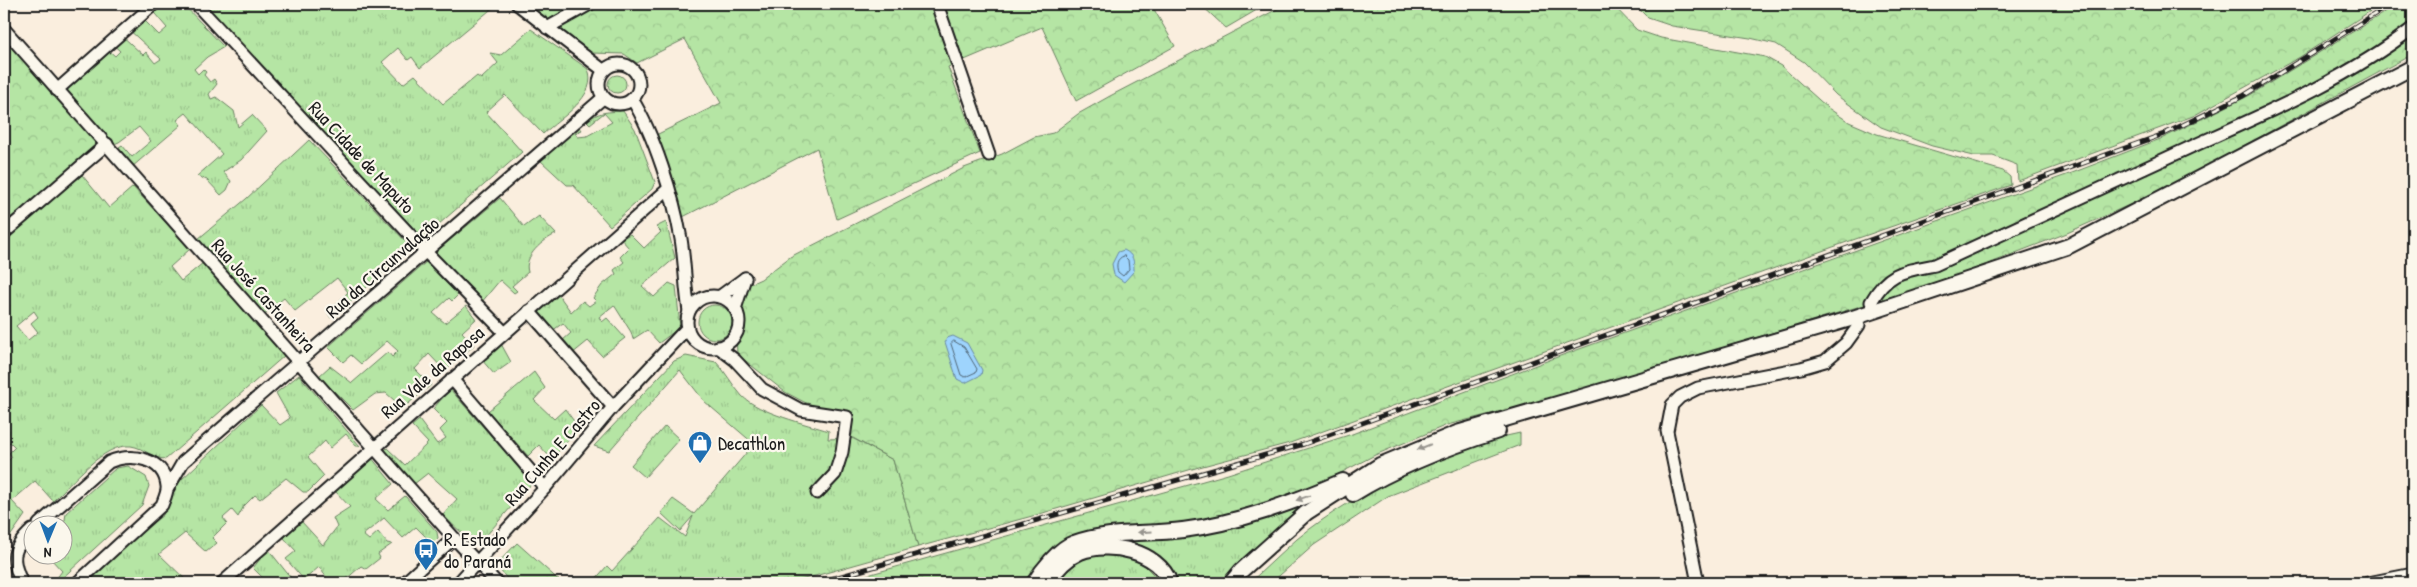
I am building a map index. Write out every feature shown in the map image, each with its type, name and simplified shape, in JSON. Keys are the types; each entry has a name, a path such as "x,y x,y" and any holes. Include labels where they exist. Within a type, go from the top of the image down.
{"main road":[{"path":"1034,583 1044,567 1072,544 1108,534 1183,530 1242,518 1307,497 1457,433 1850,319 2069,246 2413,67"},
{"path":"1242,583 1312,519 1381,476 1461,443 1689,367"},
{"path":"1231,583 1241,571 1306,514 1380,465"},
{"path":"1047,583 1065,562 1079,553 1096,547 1111,546 1145,556 1159,567 1170,583"}],"street":[{"path":"57,90 154,4"},
{"name":"Rua Cidade de Maputo","path":"196,4 426,252 504,332"},
{"path":"516,4 603,70"},
{"path":"547,28 590,4"},
{"path":"937,4 989,155"},
{"path":"1871,302 1877,292 1899,272 1935,264 2251,120 2333,80 2394,43 2413,28"},
{"name":"Rua José Castanheira","path":"4,30 107,144 454,538 497,583"},
{"path":"621,64 633,69 639,81 639,87 632,99 621,104 608,102 598,87 603,70 608,66 621,64"},
{"name":"Rua da Circunvalação","path":"77,583 162,505 168,488 183,462 604,97"},
{"path":"632,99 653,145 668,190 681,239 689,311 687,328 690,335 701,345"},
{"path":"4,233 107,144"},
{"name":"Rua Vale da Raposa","path":"222,583 374,446 668,190"},
{"path":"719,297 745,278 735,309"},
{"path":"686,291 700,299 719,297 726,299 735,309 738,317 735,360"},
{"path":"689,311 700,299"},
{"path":"529,311 613,408"},
{"path":"1698,583 1667,431 1672,405 1680,397 1698,388 1801,368 1825,361 1846,343 1859,325"},
{"name":"Rua Cunha E Castro","path":"458,583 545,488 613,408 673,346 687,328"},
{"path":"673,346 701,345 718,347 725,345 736,334"},
{"path":"718,347 735,360 762,389 800,410 847,417 842,452 835,474 817,493"},
{"path":"452,379 545,488"},
{"path":"50,514 109,462 121,457 134,456 145,459 160,468 168,488"},
{"name":"Rua da Circunvalação","path":"160,468 183,462"},
{"path":"404,583 454,538"},
{"path":"22,540 14,559 14,566 22,583"},
{"path":"4,549 14,559"},
{"path":"2368,583 2413,574"}],"green space":[{"path":"155,4 183,4 224,47 207,57 194,69 198,74 203,69 206,72 204,75 210,82 214,79 217,84 209,94 211,99 216,97 234,111 238,127 252,115 267,131 241,160 223,172 231,181 227,190 221,195 207,180 197,176 222,154 186,113 177,120 181,125 132,167 113,151 122,145 132,157 151,141 139,127 119,142 109,146 57,90 105,47 115,56 120,51 111,43 120,34 143,55 146,52 155,63 161,59 127,28 144,20 159,35 167,28 150,8"},
{"path":"203,4 493,4 495,6 420,68 412,57 408,60 398,48 382,62 403,84 415,75 443,104 477,76 481,79 498,63 490,53 501,55 531,29 588,69 590,79 588,88 576,106 543,134 505,95 486,112 522,152 423,238"},
{"path":"522,4 1151,4 1175,46 1076,101 1042,27 948,67 980,153 837,219 817,148 679,219 654,136 721,103 685,39 637,63 624,54 592,53"},
{"path":"1200,4 1267,4 1226,28"},
{"path":"1287,4 1612,4 1637,30 1661,38 1765,57 1781,66 1828,108 1849,122 1877,134 2003,171 2010,177 2011,185 1847,242 1290,443 918,547 893,460 853,438 844,438 847,417 804,402 785,392 737,354 736,334 741,325 738,295 743,287 761,279 790,257 964,168 1002,154 1034,137 1053,133 1078,114 1110,96"},
{"path":"1634,4 2381,4 2300,57 2193,116 2018,181 2017,165 1993,156 1974,156 1932,146 1881,127 1836,95 1804,62 1776,44 1672,26 1648,18"},
{"path":"2398,4 2413,4 2413,54 2160,191 2067,233 1943,281 1550,399 1447,425 1375,455 1300,494 1210,521 1135,529 1027,583 839,583 1228,474 1352,434 1560,356 2072,173 2163,138 2250,95"},
{"path":"4,38 99,146 59,183 4,222"},
{"path":"613,75 621,75 626,80 624,91 613,93 608,88 608,80"},
{"path":"623,111 635,129 655,182 652,189 610,226 573,185 567,185 541,161 579,126 582,130 575,133 578,137 587,136 612,122 604,113"},
{"path":"604,113 590,124 587,121"},
{"path":"309,140 412,248 331,318 328,313 348,292 337,278 295,311 284,298 264,314 198,239 246,199"},
{"path":"82,175 109,208 133,187 190,249 170,267 181,281 203,263 284,356 166,459 161,459 131,446 110,451 99,457 53,501 35,481 12,501 24,514 22,514 22,519 7,541 4,538 4,465 12,457 9,453 15,447 10,442 4,447 4,265 7,262 4,258 4,239","holes":["34,311 38,317 31,323 38,332 28,340 16,326"]},
{"path":"500,198 524,227 539,216 556,234 545,240 535,249 528,260 528,272 512,286 517,291 514,293 500,280 481,303 435,253"},
{"path":"666,222 675,258 642,286 654,297 669,283 676,286 680,327 659,343 647,330 633,339 631,332 614,305 599,317 602,322 607,318 625,338 602,356 588,341 572,354 562,341 571,333 563,323 552,331 536,312 558,294 571,312 583,301 589,306 596,301 593,298 602,285 616,274 614,270 624,262 620,257 629,248 621,239 630,234 644,248 661,232 656,227"},
{"path":"426,262 458,295 452,301 449,298 433,313 445,323 466,306 476,319 462,332 474,345 445,371 429,354 415,369 431,385 403,408 386,393 375,394 353,410 319,376 330,366 352,383 388,352 392,357 398,351 387,341 361,364 351,355 343,362 328,347"},
{"path":"715,305 722,306 727,310 731,315 731,329 727,334 722,338 715,339 708,338 703,334 699,329 698,322 699,315 703,310 708,306"},
{"path":"500,342 511,362 494,374 481,359"},
{"path":"686,356 716,362 742,396 760,408 829,431 828,439 852,438 893,460 918,547 790,583 592,583 607,566 612,571 660,518 685,537 693,516 680,531 661,513 673,499 694,514 754,444 704,401 680,370 609,451 594,446 674,361"},
{"path":"534,372 545,388 534,400 554,419 565,409 579,428 557,453 548,455 539,445 528,456 488,411"},
{"path":"299,375 360,446 356,446 346,434 330,448 325,441 308,457 324,476 308,492 303,492 286,478 260,499 255,495 244,506 238,517 232,510 223,518 227,523 212,538 217,543 206,552 185,533 159,554 189,583 84,583 137,535 163,515 172,493 181,480 261,405 280,425 290,418 276,393"},
{"path":"450,389 532,483 485,537 472,537 457,529 443,515 457,499 428,473 414,484 384,451 387,448 405,465 428,443 412,426 419,420 437,444 446,438 440,430 447,423 433,409"},
{"path":"665,426 679,439 645,477 631,465"},
{"path":"1520,433 1520,445 1388,496 1314,545 1271,583 1249,583 1297,539 1320,521 1374,488 1432,460 1462,449"},
{"path":"371,457 393,484 376,499 388,510 405,496 437,532 438,538 420,556 414,551 429,540 416,527 403,538 384,518 363,535 369,540 378,532 387,543 392,544 378,554 380,558 366,569 361,566 342,583 321,583 327,578 319,567 304,580 286,559 296,551 284,538 301,521 323,545 337,527 333,518 350,507 335,491"},
{"path":"128,466 146,477 149,486 142,505 58,582 53,583 62,571 56,564 72,564 72,514 66,513 116,468"},
{"path":"1307,505 1256,547 1221,583 1176,583 1169,569 1149,550 1125,541 1160,538"},
{"path":"517,543 562,583 511,583 498,568 497,564"},
{"path":"268,549 295,583 255,583 263,578 253,568"},
{"path":"1111,551 1142,563 1162,583 1056,583 1080,561"}],"water":[{"path":"1124,250 1133,259 1134,271 1124,282 1114,275 1112,264 1118,252"},
{"path":"953,336 967,343 982,370 981,375 965,383 957,379 945,342 947,338"}],"railway":[{"path":"817,583 1304,444 2164,134 2243,96 2391,4"}],"place":[{"name":"Decathlon","path":"700,464"},
{"name":"R. Estado do Paraná","path":"426,571"}]}
